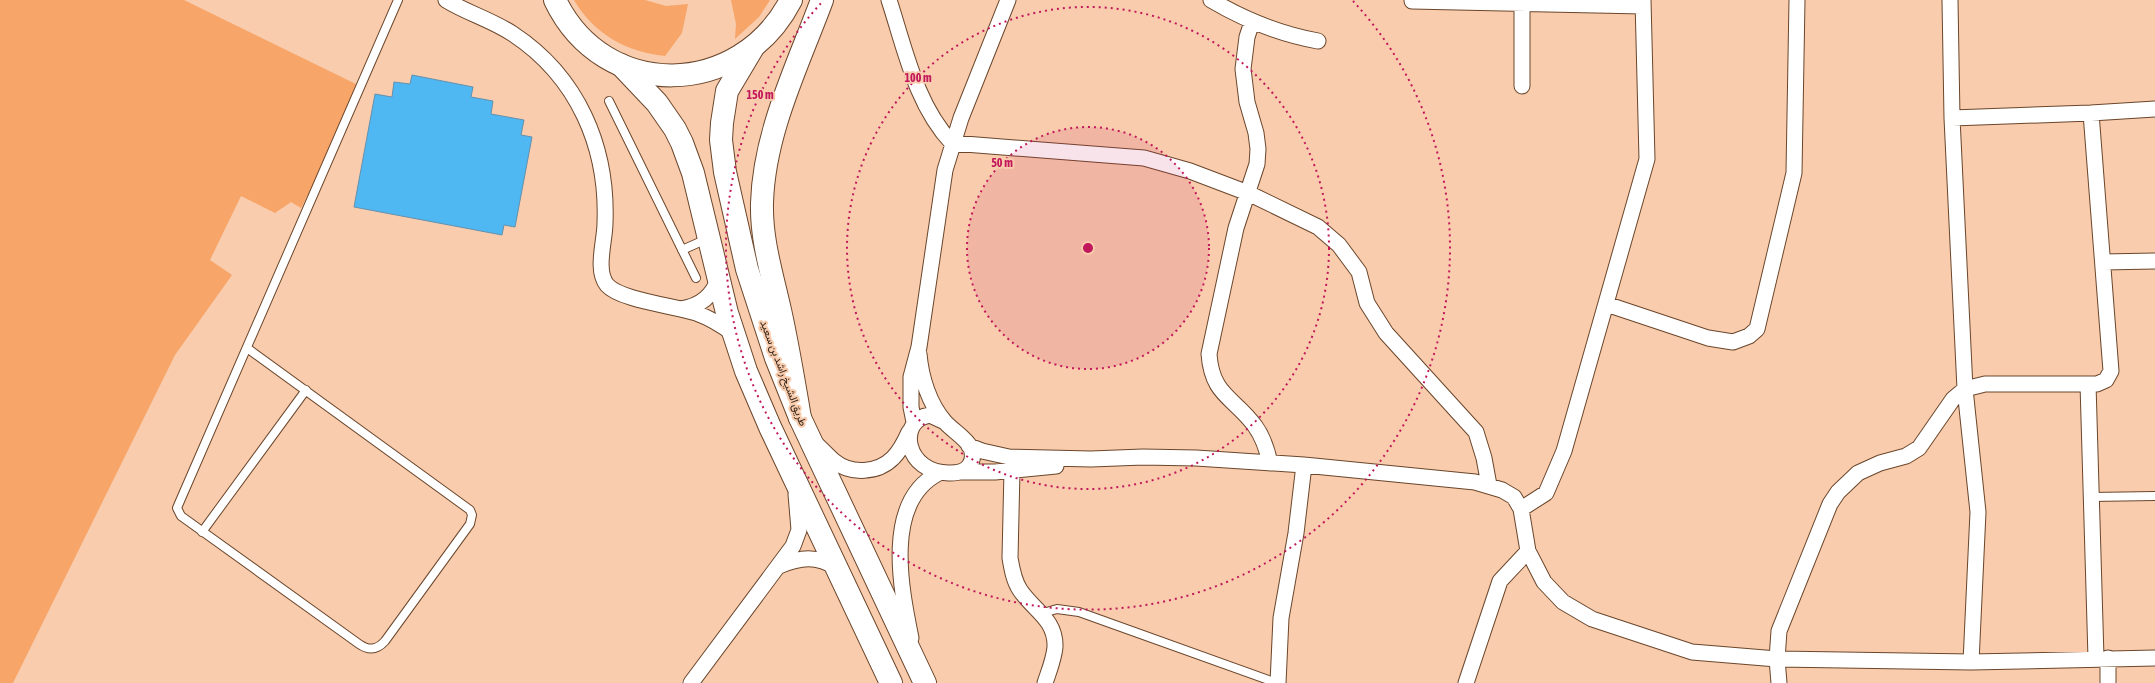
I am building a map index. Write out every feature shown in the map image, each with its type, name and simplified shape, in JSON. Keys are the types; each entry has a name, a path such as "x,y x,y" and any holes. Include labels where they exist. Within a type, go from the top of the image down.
{"main road":[{"path":"555,0 569,24 580,37 592,48 621,65 654,74 689,75 722,66 752,49 775,26 791,0"},
{"path":"800,418 788,346 766,251 762,203 768,155 778,118 822,0"},
{"name":"طريق الشيخ راشد بن سعيد","path":"752,49 727,91 722,124 722,156 736,224 752,284 776,358 800,418 925,683"},
{"path":"621,65 650,95 675,130 688,158 735,336 758,399 891,683"}],"street":[{"path":"446,0 500,27 527,44 552,66 569,86 589,127 601,171 606,216 601,269 604,281 614,291 620,294 680,309 710,319 735,336"},
{"path":"889,0 926,109 942,133 952,144 1144,158 1190,171 1248,193 1318,227 1339,245 1359,272 1367,303 1386,333 1476,432 1484,458 1489,485"},
{"path":"939,474 925,467 915,458 910,446 913,425 911,407 911,377 919,347 940,196 952,144 1008,0"},
{"path":"1211,0 1252,22 1284,34 1318,41"},
{"path":"1606,304 1708,338 1733,342 1749,336 1757,329 1794,173 1797,0"},
{"path":"1950,0 1952,118 1966,389 1978,512 1971,662"},
{"path":"1412,1 1522,4 1643,3 1647,159 1564,451 1546,493 1521,509"},
{"path":"1522,4 1522,86"},
{"path":"1252,22 1245,53 1244,86 1258,148 1257,164 1232,246 1210,344 1210,365 1217,385 1251,421 1260,434 1270,463"},
{"path":"1952,118 2091,114 2155,109"},
{"path":"1779,683 1776,659 1777,643 1783,618 1830,504 1847,482 1864,470 1880,463 1906,456 1919,448 1953,399 1966,389 1984,384 2103,383 2111,371 2091,114"},
{"path":"2103,262 2155,261"},
{"path":"680,309 697,305 705,300 711,294 719,278"},
{"path":"919,347 926,386 934,405 945,422 972,450 972,461 969,466 961,472"},
{"path":"2088,384 2091,497 2102,658 2108,683"},
{"path":"810,438 835,462 860,471 869,470 885,464 892,459 919,418 930,415 945,422"},
{"path":"969,446 989,453 1009,457 1091,459 1170,457 1304,465 1475,482 1489,485 1514,497 1521,509 1528,551 1544,582 1563,602 1592,619 1692,652 1776,659 1971,662 2155,658"},
{"path":"915,661 902,592 901,545 912,497 923,483 939,474 1012,470 1052,466 1091,459"},
{"path":"1277,683 1281,618 1296,533 1304,465"},
{"path":"1012,470 1010,558 1012,570 1020,590 1043,613 1052,629 1055,647 1045,683"},
{"path":"690,683 780,566 793,546 800,530 796,479"},
{"path":"1466,683 1500,581 1528,551"},
{"path":"780,566 805,558 822,560 837,568"}],"lane":[{"path":"247,348 467,507 472,515 470,524 385,641 376,648 364,647 202,532 178,513 178,504 398,0"},
{"path":"609,101 696,278"},
{"path":"682,250 709,238"},
{"path":"202,532 306,390"},
{"path":"2091,497 2155,496"},
{"path":"1043,613 1057,609 1079,612 1277,683"}],"shaded area":[{"path":"0,0 184,0 364,88 301,208 291,202 275,213 241,196 210,260 232,275 175,355 13,683 0,683"},
{"path":"574,0 645,0 666,6 688,4 682,33 665,56 637,50 612,39 591,23"},
{"path":"731,0 770,0 759,17 735,39 736,24"}],"building":[{"path":"412,75 473,87 471,97 493,101 491,114 524,120 521,135 532,137 515,227 504,225 502,235 354,207 375,94 392,97 394,82 410,84"}]}
